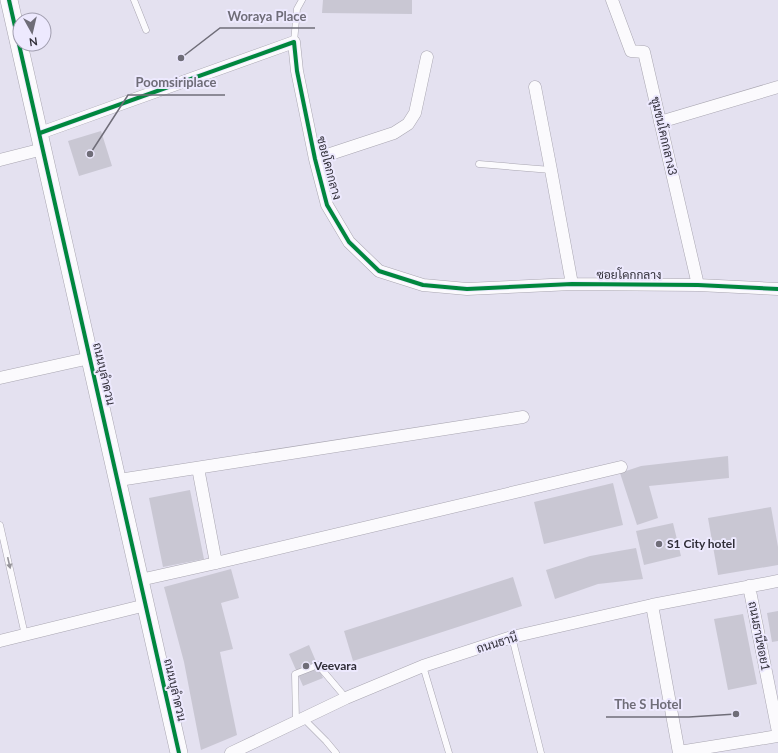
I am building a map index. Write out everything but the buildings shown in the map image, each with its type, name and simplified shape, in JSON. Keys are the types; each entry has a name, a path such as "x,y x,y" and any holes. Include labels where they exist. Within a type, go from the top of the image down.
{"street":[{"name":"ถนนบุลำดวน","path":"10,0 179,753"},
{"name":"ชุมชนโคกกลาง3","path":"612,0 631,51 644,52 698,285"},
{"path":"0,160 41,141 294,42"},
{"name":"ซอยโคกกลาง","path":"294,42 297,71 315,159 327,205 349,242 379,271 423,286 467,289 572,284 698,285 778,289"},
{"path":"315,159 394,133 408,124 415,113 427,57"},
{"path":"535,87 552,170 572,284"},
{"path":"660,122 778,87"},
{"path":"0,378 90,358"},
{"path":"118,480 523,417"},
{"path":"140,580 621,467"},
{"path":"198,468 216,563"},
{"name":"ถนนธานี","path":"231,753 346,698 423,666 512,637 652,605 778,581"},
{"name":"ถนนธานีซอย1","path":"749,586 778,732"},
{"path":"0,641 146,605"},
{"path":"652,605 679,752 778,736"}],"lane":[{"path":"134,0 146,30"},
{"path":"294,42 297,9 302,0"},
{"path":"478,164 552,170"},
{"path":"0,525 25,635"},
{"path":"512,637 541,753"},
{"path":"336,753 326,740 300,720 295,674 318,665 346,698"},
{"path":"423,666 449,753"}],"cycle path":[{"path":"9,0 179,753"},
{"path":"40,133 294,42 297,71 315,159 327,205 349,242 379,271 423,285 467,289 572,284 698,285 778,289"}],"place":[{"name":"Woraya Place","path":"181,58"},
{"name":"Poomsiriplace","path":"90,154"},
{"name":"S1 City hotel","path":"659,544"},
{"name":"Veevara","path":"306,666"},
{"name":"The S Hotel","path":"736,714"}]}
